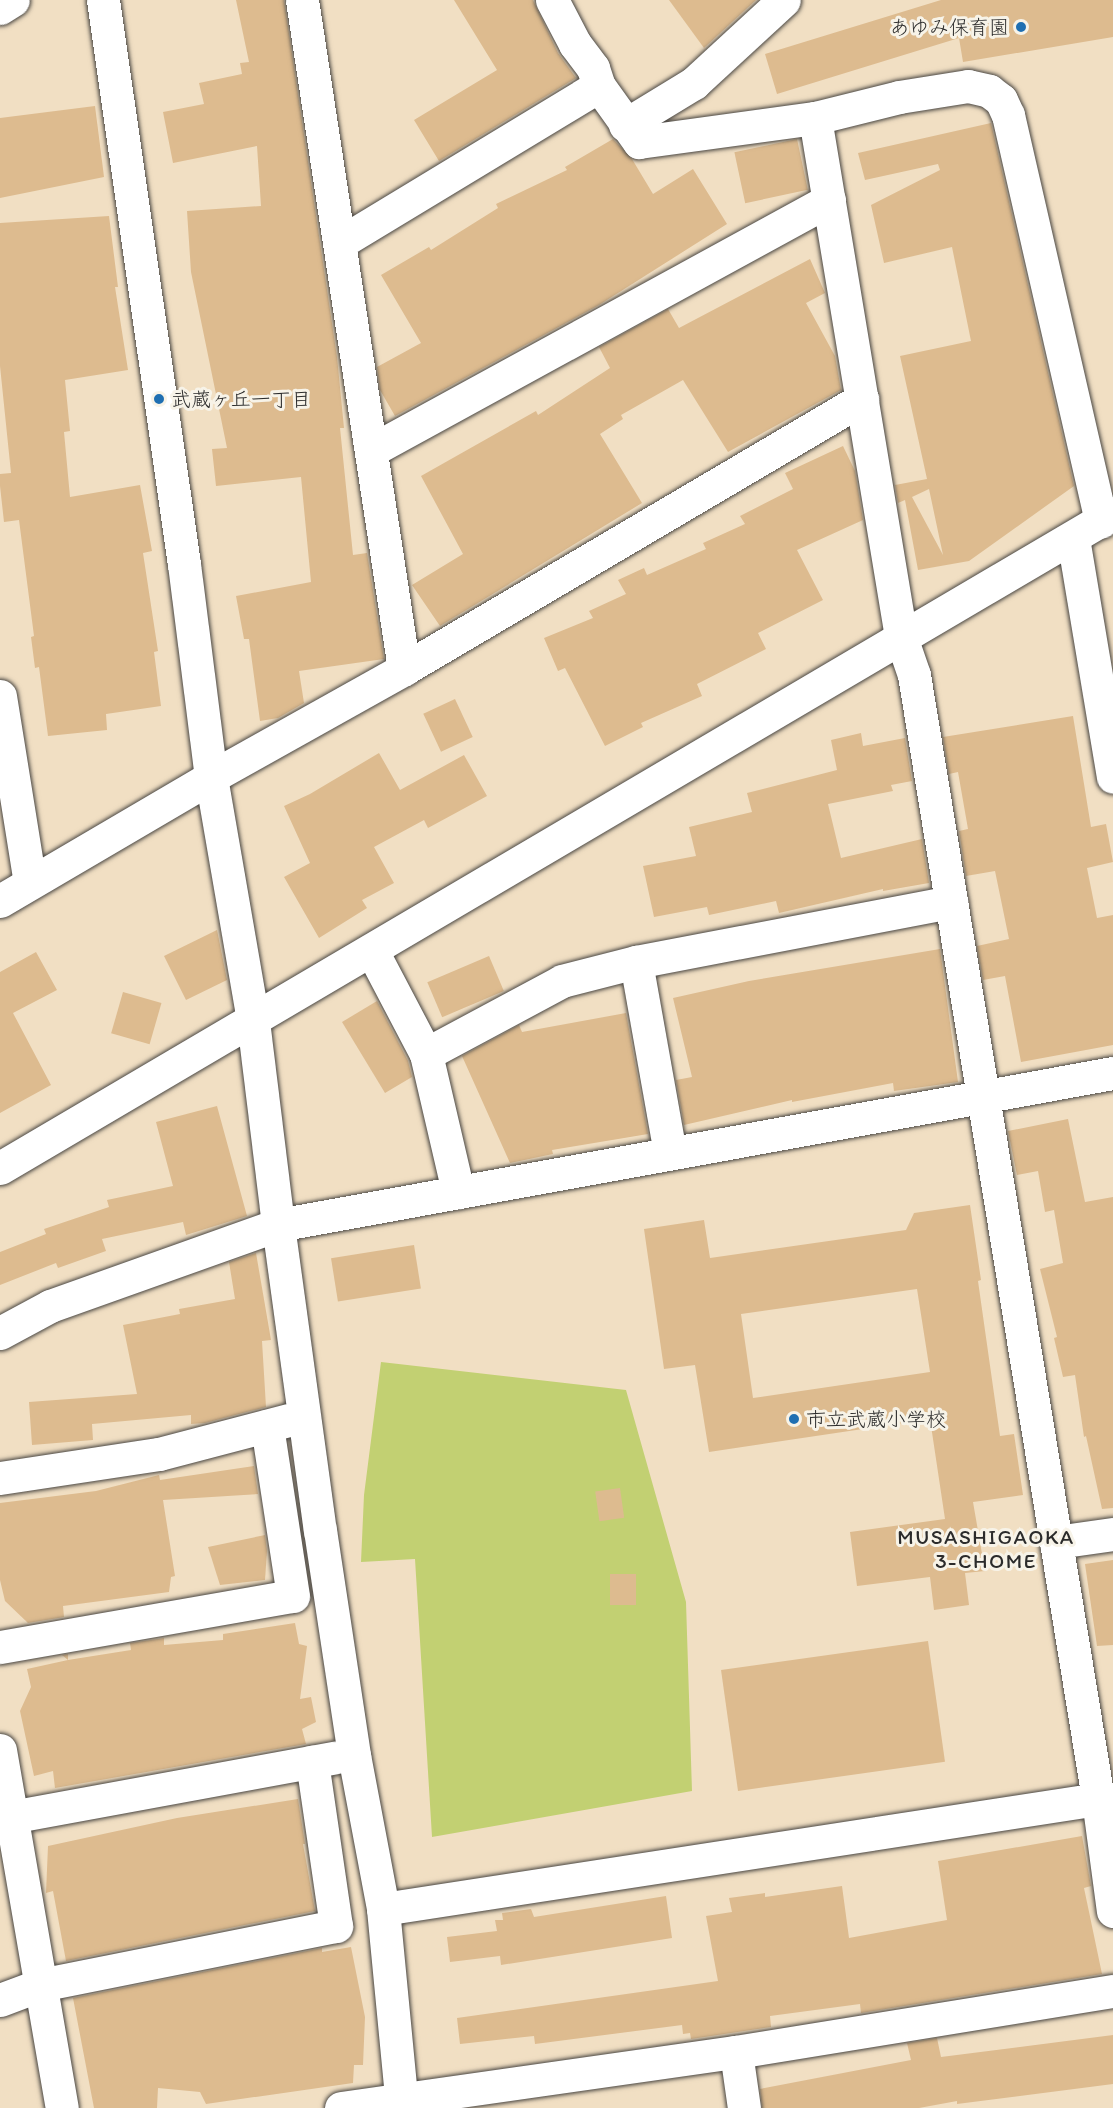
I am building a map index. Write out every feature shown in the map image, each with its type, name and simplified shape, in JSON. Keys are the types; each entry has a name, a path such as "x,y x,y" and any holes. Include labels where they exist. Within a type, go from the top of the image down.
{"street":[{"path":"0,8 13,0"},
{"path":"103,0 184,564 211,777 254,1021 278,1225 354,1755 383,1909 402,2103"},
{"path":"302,0 341,242 404,669"},
{"path":"0,1168 254,1021 1107,517 1008,115 1001,100 989,91 968,86 899,97 815,118 639,142 599,86 593,68 575,44 552,0"},
{"path":"625,125 694,83 784,0"},
{"path":"341,242 599,86"},
{"path":"815,118 901,637 914,675 1098,1798 1113,1911"},
{"path":"372,450 829,200"},
{"path":"0,901 211,777 404,669 862,399"},
{"path":"1073,538 1113,777"},
{"path":"0,696 30,883"},
{"path":"426,1054 562,981 636,962 951,902"},
{"path":"372,951 426,1054 458,1192"},
{"path":"636,962 670,1153"},
{"path":"0,1333 50,1306 278,1225 1113,1072"},
{"path":"0,1478 159,1454 305,1416"},
{"path":"0,1647 293,1596 267,1426"},
{"path":"1056,1542 1113,1534"},
{"path":"0,1750 6,1817 62,2108"},
{"path":"6,1817 354,1755"},
{"path":"0,2000 40,1985 336,1926 312,1762"},
{"path":"383,1909 1098,1798"},
{"path":"341,2108 402,2103 1113,1991"},
{"path":"736,2052 744,2108"}],"green space":[{"path":"381,1362 626,1390 686,1602 692,1791 432,1837 415,1559 361,1562 364,1495"}],"building":[{"path":"236,0 284,0 337,357 344,428 340,428 353,555 367,553 384,659 299,671 304,703 278,718 260,721 249,639 244,639 236,596 311,582 301,477 216,486 212,449 227,448 191,272 187,211 261,206 257,146 173,163 163,112 204,104 199,83 242,74 240,63 249,62"},
{"path":"454,0 533,0 558,53 576,78 439,161 414,120 497,70"},
{"path":"669,0 756,0 704,48"},
{"path":"941,0 1113,0 1113,37 963,62 959,38 777,94 765,54"},
{"path":"95,106 104,177 0,198 0,118"},
{"path":"991,123 1074,486 969,561 918,570 905,500 898,503 895,485 927,479 900,356 971,341 952,247 884,263 871,205 940,170 938,164 865,180 858,153","holes":["929,489 943,555 912,497"]},
{"path":"613,139 632,159 653,194 693,169 727,224 599,305 395,416 380,390 377,367 421,343 381,275 429,247 431,250 498,208 496,204 567,170 565,167"},
{"path":"797,139 808,190 745,203 734,152"},
{"path":"109,216 118,287 115,287 128,370 65,380 70,431 64,432 70,497 140,485 152,551 143,553 158,651 154,652 161,706 106,714 107,730 48,736 39,667 35,668 31,637 34,636 19,520 4,522 0,486 0,474 11,473 0,366 0,223"},
{"path":"810,259 825,293 806,303 835,356 841,390 728,452 683,380 621,415 623,419 600,434 642,503 440,626 412,585 463,554 421,476 536,411 538,415 610,368 599,347 668,309 679,328"},
{"path":"843,446 855,471 863,520 797,550 823,600 758,633 766,649 697,684 702,696 641,723 643,727 605,746 565,668 558,671 544,638 593,618 589,611 626,594 618,580 644,568 647,575 706,549 703,543 745,524 740,516 793,489 785,473"},
{"path":"455,699 473,737 441,752 423,714"},
{"path":"1073,716 1091,827 1106,824 1113,862 1087,868 1097,918 1113,915 1113,1045 1021,1062 1005,976 983,980 977,946 1009,939 995,871 966,876 959,831 968,829 958,772 949,774 943,737"},
{"path":"861,733 863,746 905,738 912,781 891,785 893,791 828,804 841,858 922,839 929,883 883,891 883,889 779,913 776,901 709,915 707,907 654,917 643,866 696,856 689,827 752,812 747,793 837,770 831,740"},
{"path":"379,753 400,790 464,755 487,796 428,828 424,820 374,847 394,883 362,900 367,908 319,938 284,877 310,863 284,806 310,794"},
{"path":"217,930 227,980 186,1000 164,956"},
{"path":"940,949 958,1082 894,1091 893,1083 792,1102 792,1100 684,1125 676,1080 692,1077 673,998 749,981"},
{"path":"36,952 57,990 13,1013 51,1085 0,1113 0,972"},
{"path":"489,956 504,991 442,1017 427,982"},
{"path":"123,992 161,1003 150,1044 111,1033"},
{"path":"377,1001 408,1061 412,1077 385,1093 342,1022"},
{"path":"626,1013 648,1134 552,1150 553,1154 510,1163 462,1056 519,1025 522,1032"},
{"path":"217,1106 247,1216 186,1235 183,1222 102,1239 106,1251 58,1268 56,1263 0,1285 0,1252 46,1234 44,1229 109,1207 107,1200 173,1186 156,1122"},
{"path":"1068,1119 1085,1202 1113,1197 1113,1508 1102,1509 1086,1436 1084,1437 1075,1375 1063,1377 1054,1338 1057,1337 1040,1269 1063,1263 1054,1210 1045,1212 1038,1171 1017,1175 1008,1131"},
{"path":"970,1205 981,1280 978,1281 1000,1436 1014,1434 1023,1495 973,1502 985,1571 965,1573 969,1605 934,1610 930,1577 857,1586 850,1532 945,1519 930,1419 709,1452 695,1365 664,1369 644,1229 704,1220 710,1258 906,1230 914,1213","holes":["917,1289 930,1372 753,1398 741,1314"]},
{"path":"414,1245 421,1288 338,1302 331,1258"},
{"path":"256,1253 271,1340 262,1341 266,1407 205,1423 191,1424 191,1415 92,1424 93,1440 32,1445 29,1402 137,1394 123,1325 180,1314 179,1309 235,1299 229,1262"},
{"path":"254,1466 258,1494 163,1500 175,1576 171,1577 169,1592 63,1606 64,1617 28,1623 5,1601 0,1580 0,1503 96,1491 159,1475 160,1480"},
{"path":"620,1488 624,1518 599,1521 595,1491"},
{"path":"265,1535 267,1551 265,1580 220,1585 208,1547"},
{"path":"1113,1560 1113,1645 1097,1646 1085,1564"},
{"path":"610,1574 636,1574 636,1605 610,1605"},
{"path":"295,1623 299,1644 307,1646 300,1699 311,1697 316,1722 302,1729 306,1744 55,1788 53,1771 34,1776 20,1711 31,1687 27,1669 131,1650 130,1643 164,1638 164,1645 223,1640 223,1634"},
{"path":"928,1641 945,1762 738,1791 721,1670"},
{"path":"298,1799 305,1844 303,1844 315,1911 66,1961 53,1891 46,1893 48,1846 177,1818"},
{"path":"1082,1836 1091,1886 1084,1888 1102,1974 861,2013 860,2004 770,2016 771,2027 691,2039 690,2033 683,2034 682,2025 535,2044 534,2036 460,2044 457,2018 718,1981 706,1916 732,1912 729,1898 765,1893 765,1897 842,1886 849,1938 947,1920 938,1861"},
{"path":"666,1896 672,1938 501,1965 500,1956 450,1962 447,1937 497,1931 495,1920 503,1920 502,1913 531,1909 534,1917"},
{"path":"351,1947 365,2017 363,2065 354,2065 353,2083 206,2104 200,2092 158,2088 157,2108 94,2108 73,1998 322,1948 322,1952"},
{"path":"1113,2035 1113,2084 957,2104 957,2101 919,2108 762,2108 760,2089 911,2060 907,2043 937,2038 941,2057"}],"place":[{"name":"あゆみ保育園","path":"1021,27"},
{"name":"武蔵ヶ丘一丁目","path":"159,399"},
{"name":"市立武蔵小学校","path":"794,1419"}],"district":[{"name":"MUSASHIGAOKA 3-CHOME","path":"986,1549"}]}
